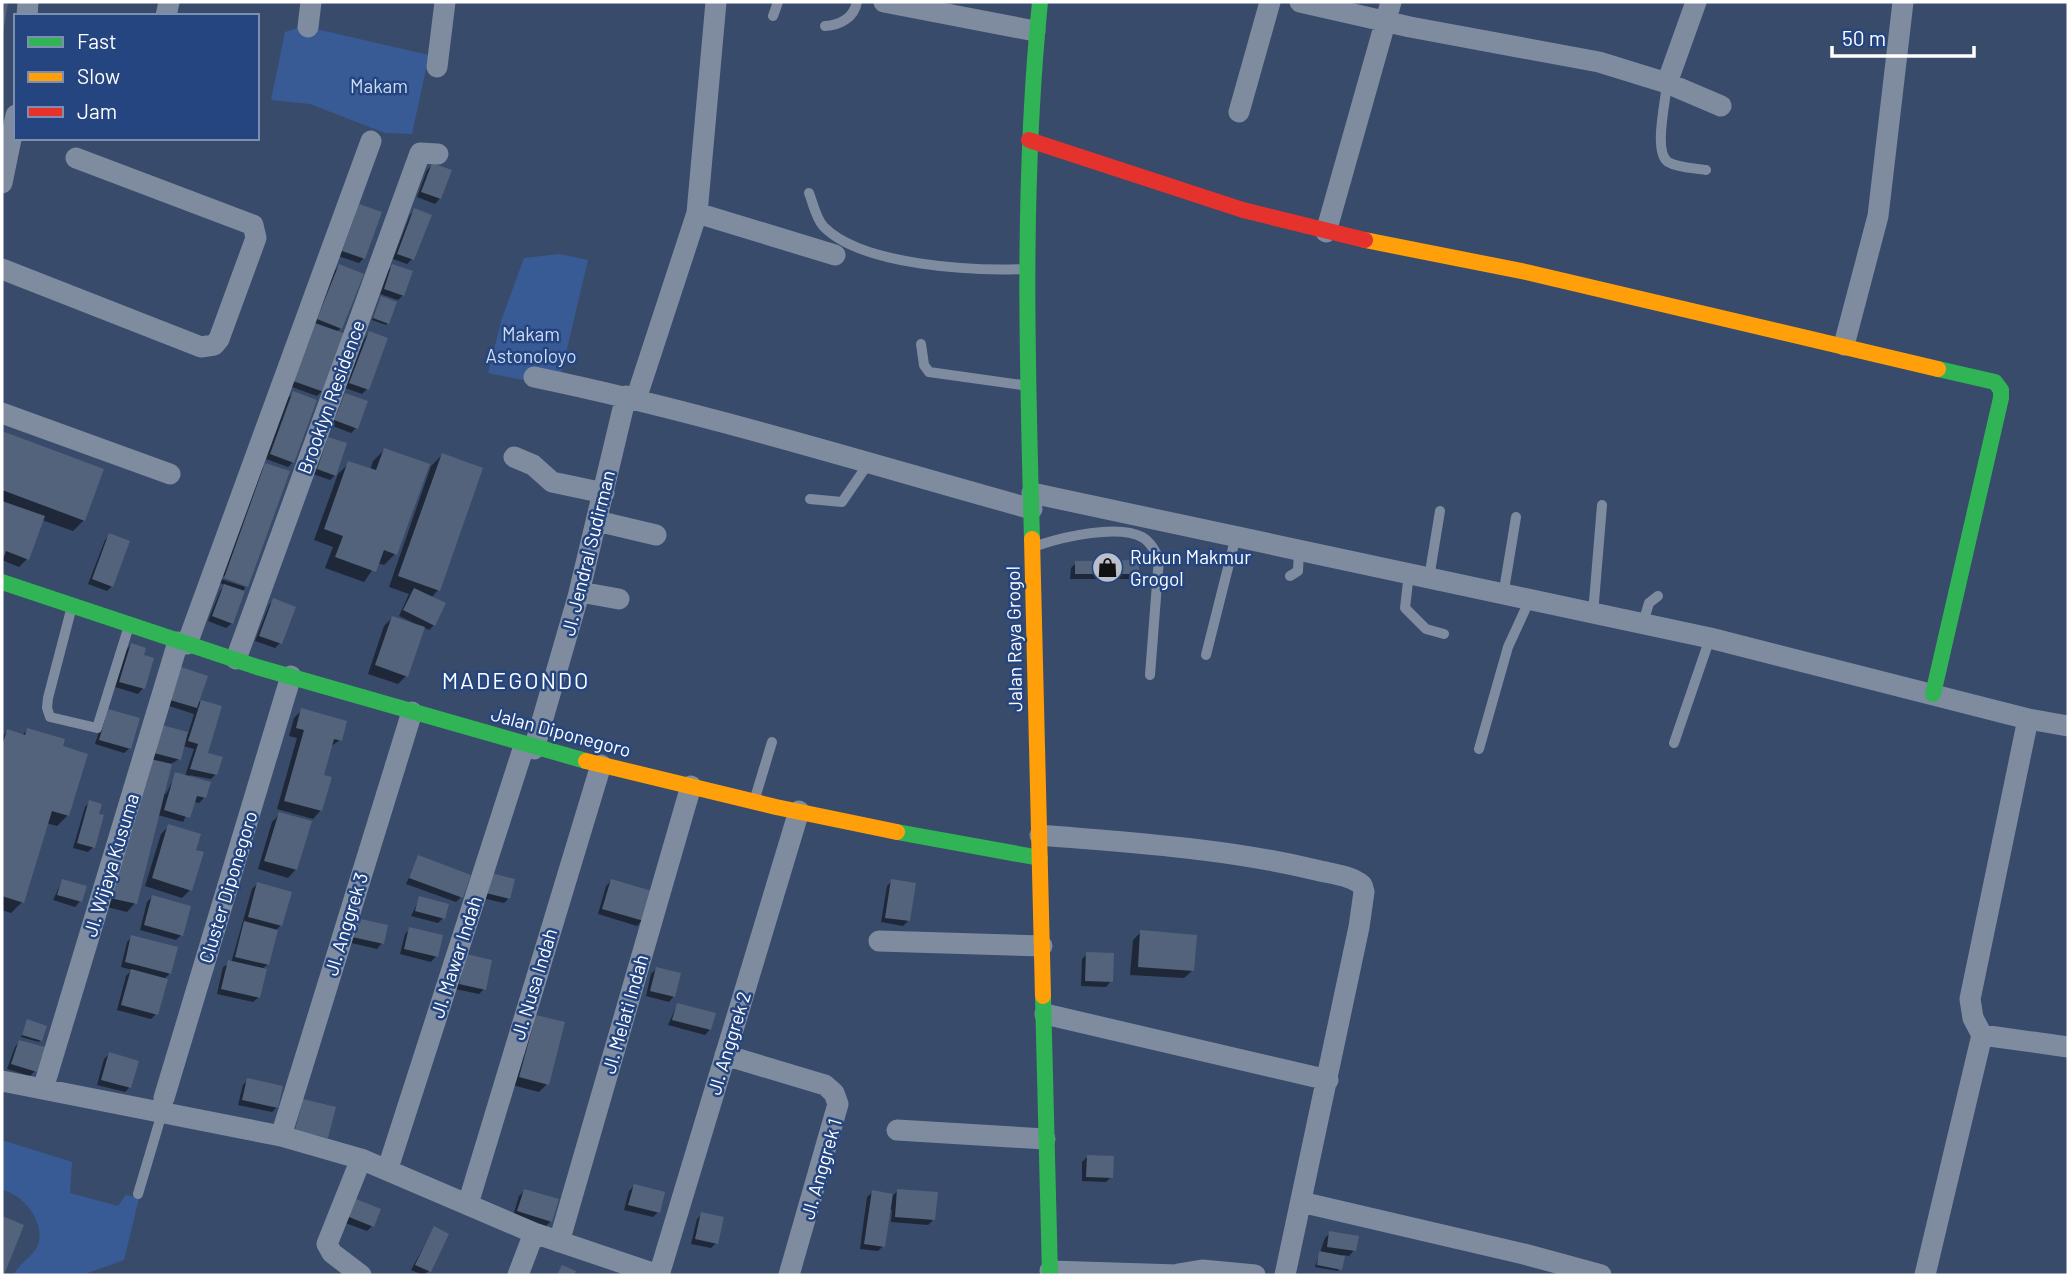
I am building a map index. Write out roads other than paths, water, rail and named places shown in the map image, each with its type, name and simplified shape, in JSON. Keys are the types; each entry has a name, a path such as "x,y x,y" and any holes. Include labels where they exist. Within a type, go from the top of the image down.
{"street":[{"path":"307,27 311,2"},
{"path":"437,67 445,2"},
{"name":"Jl. Jendral Sudirman","path":"529,748 580,592 631,398 697,213 716,2"},
{"path":"889,2 1035,31"},
{"name":"Jalan Raya Grogol","path":"1040,2 1035,31 1030,140 1028,386 1050,1273"},
{"path":"1239,112 1270,2"},
{"path":"1300,2 1389,12 1600,62 1667,83 1721,106"},
{"path":"1667,83 1696,2"},
{"path":"1844,345 1878,216 1903,2"},
{"path":"1326,232 1389,12"},
{"path":"2,183 10,122"},
{"path":"1030,140 1243,210 1326,232 1526,272 1995,382 2001,390 1933,694"},
{"name":"Jl. Wijaya Kusuma","path":"43,1089 183,643 371,141"},
{"name":"Brooklyn Residence","path":"236,659 420,153 438,154"},
{"path":"2,269 201,347 215,345 219,339 256,237 253,225 76,158"},
{"path":"697,213 835,256"},
{"path":"534,377 631,398 804,442 868,464 1032,501 1236,536 1503,596 1530,599 1642,626 1710,638 2028,719 2068,726"},
{"path":"2,413 170,474"},
{"path":"514,457 533,465 552,482 604,493"},
{"path":"597,521 656,535"},
{"name":"Jalan Diponegoro","path":"2,582 129,627 529,748 905,836 1040,858"},
{"path":"580,592 619,599"},
{"name":"Cluster Diponegoro","path":"163,1105 291,676"},
{"name":"Jl. Anggrek 3","path":"281,1136 412,712"},
{"path":"1925,1275 1982,1035 1973,1018 1970,999 2028,719"},
{"name":"Jl. Mawar Indah","path":"388,1168 529,748"},
{"name":"Jl. Nusa Indah","path":"468,1204 601,765"},
{"name":"Jl. Melati Indah","path":"559,1241 691,786"},
{"name":"Jl. Anggrek 2","path":"659,1275 799,811"},
{"path":"1040,835 1189,847 1274,860 1357,881 1364,892 1328,1080 1285,1275"},
{"path":"879,941 1042,946"},
{"path":"1045,1014 1328,1080"},
{"path":"1982,1035 2068,1047"},
{"name":"Jl. Anggrek 1","path":"725,1055 825,1085 834,1093 838,1104 789,1275"},
{"path":"2,1081 163,1105 361,1159 388,1168 534,1233 659,1275"},
{"path":"897,1130 1045,1139"},
{"path":"360,1275 332,1253 327,1244 361,1159"},
{"path":"1301,1202 1601,1275"},
{"path":"518,1275 534,1233"},
{"path":"1050,1273 1178,1275 1202,1270 1255,1275"}],"lane":[{"path":"773,16 778,2"},
{"path":"825,26 839,25 851,14 857,2"},
{"path":"1667,83 1659,144 1662,156 1669,163 1706,170"},
{"path":"809,193 825,228 871,252 918,264 1028,269"},
{"path":"921,344 924,365 929,372 1028,386"},
{"path":"810,499 842,502 868,464"},
{"path":"1593,615 1602,505"},
{"path":"1440,511 1419,576 1405,608 1426,629 1444,634"},
{"path":"1503,596 1516,517"},
{"path":"1033,547 1094,533 1129,533 1150,543 1159,558 1150,675"},
{"path":"1206,655 1236,536"},
{"path":"1290,576 1298,571 1299,550"},
{"path":"1642,626 1649,603 1658,596"},
{"path":"1479,749 1508,647 1530,599"},
{"path":"71,607 48,698 50,717 88,729 97,729 129,627"},
{"path":"1674,743 1710,638"},
{"path":"755,800 772,742"},
{"path":"138,1194 163,1105"}],"place":[{"name":"Rukun Makmur Grogol","path":"1107,568"}],"district":[{"name":"MADEGONDO","path":"516,681"}],"park label":[{"name":"Makam","path":"379,86"},
{"name":"Makam Astonoloyo","path":"531,345"}]}
